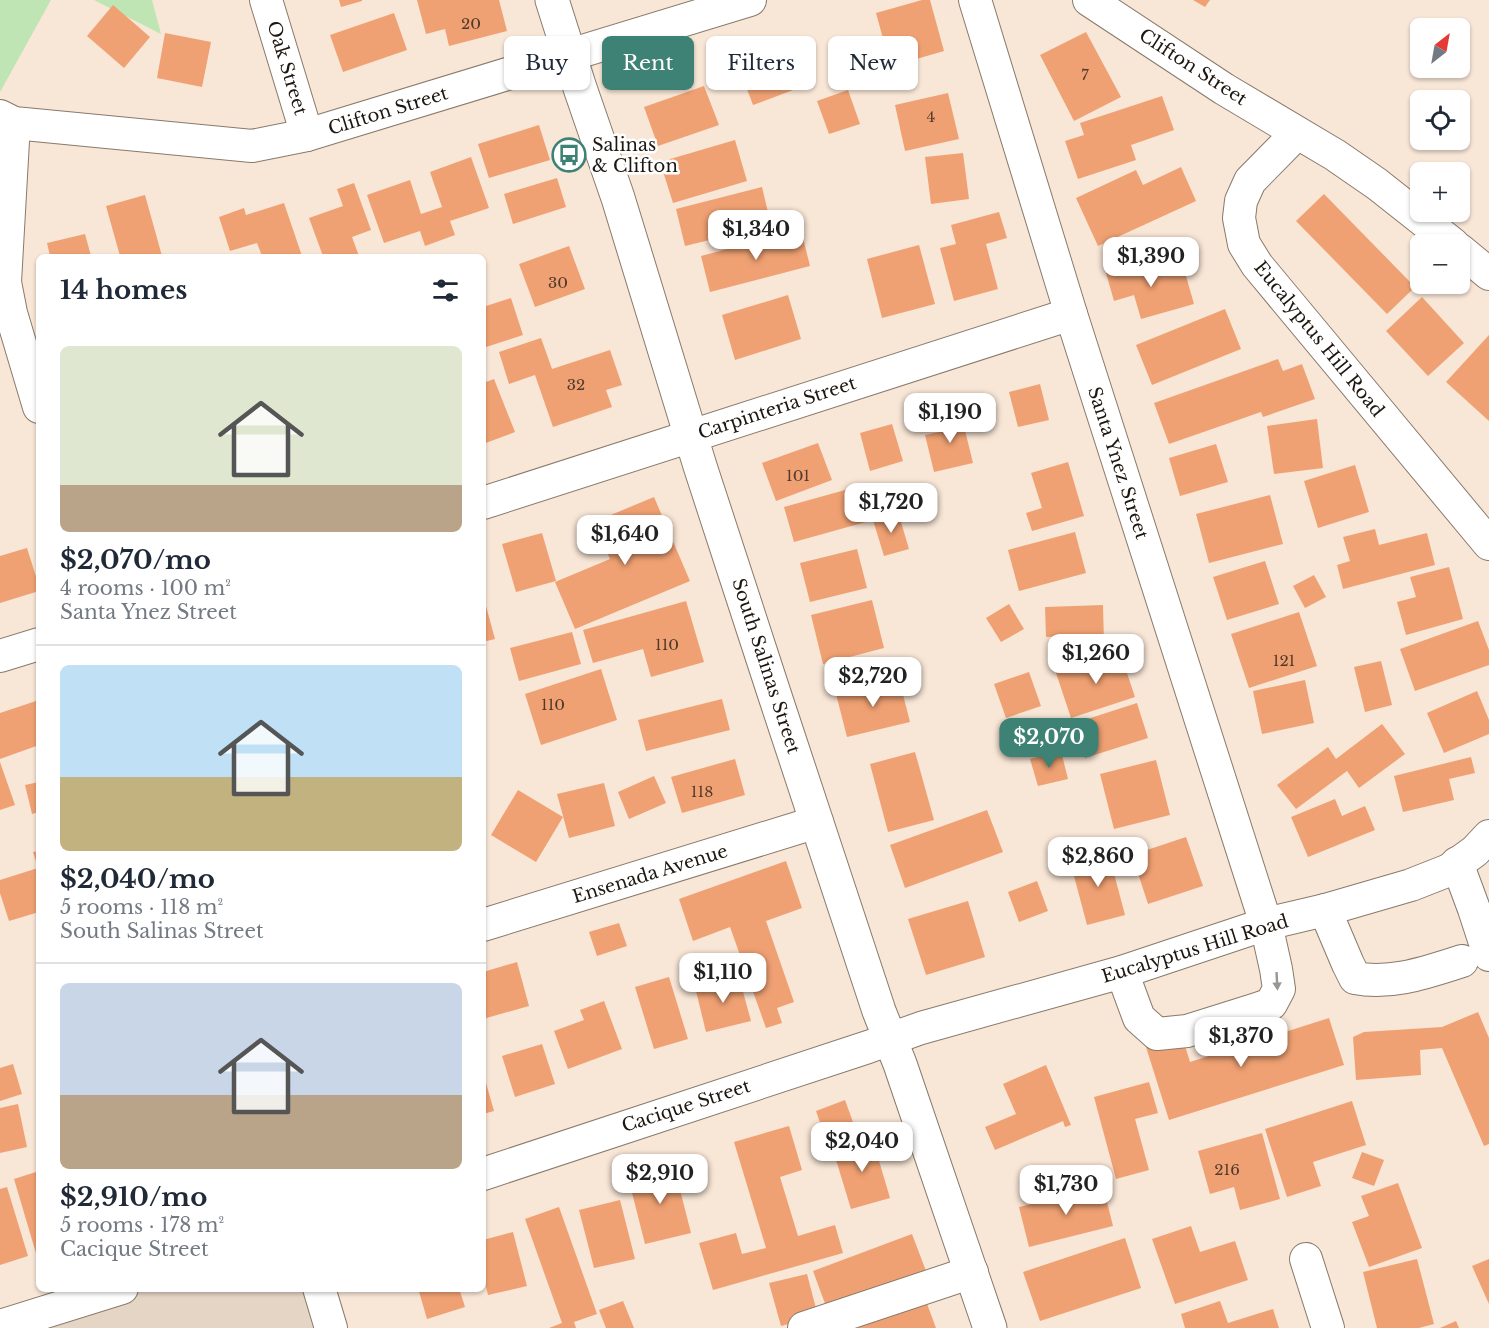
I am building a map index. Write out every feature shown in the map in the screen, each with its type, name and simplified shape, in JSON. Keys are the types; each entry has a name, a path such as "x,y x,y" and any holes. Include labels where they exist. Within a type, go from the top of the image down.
{"main road":[{"name":"South Salinas Street","path":"552,0 564,36"},
{"name":"South Salinas Street","path":"581,90 817,822 889,1039 900,1064 990,1328"}],"street":[{"name":"Oak Street","path":"266,0 307,135"},
{"name":"Clifton Street","path":"590,50 750,0"},
{"name":"Santa Ynez Street","path":"975,0 1071,314 1266,924 1279,989 1271,1004 1257,1010 1187,1031 1157,1034 1139,1018 1122,972"},
{"name":"Clifton Street","path":"1089,0 1224,89 1297,133"},
{"name":"Clifton Street","path":"7,119 252,146 307,135 504,76"},
{"path":"7,119 5,282 10,313 36,397"},
{"path":"1297,133 1335,155 1377,184 1440,234"},
{"name":"Eucalyptus Hill Road","path":"1297,133 1250,180 1241,201 1239,218 1245,244 1257,265 1489,544"},
{"path":"1470,258 1489,274"},
{"name":"Carpinteria Street","path":"486,501 1071,314"},
{"path":"0,656 36,645"},
{"name":"Ensenada Avenue","path":"486,924 817,822"},
{"name":"Eucalyptus Hill Road","path":"889,1039 1122,972 1266,924 1325,910 1411,885 1449,870 1475,851 1489,836"},
{"path":"1325,910 1355,978 1371,981 1411,977 1475,958 1474,909 1457,864"},
{"name":"Cacique Street","path":"486,1173 889,1039"},
{"path":"1306,1259 1328,1328"},
{"path":"804,1328 972,1272"},
{"path":"0,1326 109,1292"},
{"path":"320,1292 331,1328"}],"shaded area":[{"path":"117,1292 318,1292 327,1328 5,1328"}],"green space":[{"path":"0,0 51,0 0,92"},
{"path":"94,0 152,0 161,34"}],"building":[{"path":"339,0 362,0 362,1 341,7"},
{"path":"417,0 499,0 507,31 449,46 445,29 426,34"},
{"path":"922,0 930,0 944,51 918,59 918,36 882,36 876,13"},
{"path":"1193,0 1210,0 1205,7"},
{"path":"113,5 150,37 124,68 87,36"},
{"path":"394,13 407,50 343,72 330,35"},
{"path":"1086,32 1121,97 1074,121 1040,55"},
{"path":"165,33 211,42 202,87 157,78"},
{"path":"704,86 719,125 658,146 644,107"},
{"path":"747,90 793,90 753,105"},
{"path":"848,90 860,124 829,134 817,101"},
{"path":"948,93 959,139 905,151 895,105"},
{"path":"1162,96 1174,130 1131,145 1136,160 1078,179 1065,141 1084,135 1080,123"},
{"path":"539,125 550,160 489,178 478,144"},
{"path":"735,140 747,181 673,203 660,162"},
{"path":"963,153 969,199 931,204 925,157"},
{"path":"471,157 489,208 450,221 455,235 425,246 420,231 384,243 367,195 410,180 421,214 442,207 430,172"},
{"path":"1181,167 1196,201 1098,246 1076,198 1136,170 1143,185"},
{"path":"557,178 566,207 513,224 504,194"},
{"path":"354,183 371,230 352,237 358,254 322,254 309,218 343,206 337,189"},
{"path":"762,187 771,225 685,246 676,209"},
{"path":"1324,194 1410,282 1410,292 1387,314 1296,221"},
{"path":"145,195 161,254 119,254 106,206"},
{"path":"284,203 301,254 261,254 257,243 230,251 219,217 244,208 246,215"},
{"path":"999,212 1007,238 986,244 998,289 954,301 940,248 956,244 951,225"},
{"path":"801,230 810,266 710,292 701,256"},
{"path":"85,234 90,254 50,254 47,243"},
{"path":"919,245 935,304 882,318 867,259"},
{"path":"569,246 585,289 535,307 519,264"},
{"path":"1157,259 1162,275 1184,269 1194,304 1141,319 1134,295 1114,301 1106,273"},
{"path":"788,295 801,339 735,360 722,315"},
{"path":"1422,297 1464,343 1428,376 1386,331"},
{"path":"511,298 523,335 486,347 486,306"},
{"path":"1225,309 1241,349 1152,385 1136,345"},
{"path":"1489,335 1489,421 1446,382"},
{"path":"541,338 552,369 610,350 622,385 606,390 612,407 553,427 535,375 509,384 499,352"},
{"path":"1278,359 1283,371 1302,364 1315,399 1263,417 1261,412 1169,444 1154,403"},
{"path":"494,379 515,432 486,443 486,382"},
{"path":"1040,384 1049,420 1018,427 1009,392"},
{"path":"960,410 973,463 934,472 925,435 944,431 941,415"},
{"path":"1317,419 1323,468 1274,474 1267,426"},
{"path":"892,424 903,461 870,471 860,433"},
{"path":"818,443 832,480 776,501 762,463"},
{"path":"1216,444 1228,482 1180,496 1169,458"},
{"path":"1068,462 1084,516 1032,531 1026,513 1042,508 1031,473"},
{"path":"1355,465 1369,512 1318,528 1304,481"},
{"path":"863,485 873,520 794,542 784,507"},
{"path":"1270,495 1283,544 1209,563 1196,514"},
{"path":"654,497 690,581 575,629 555,582 610,559 594,522"},
{"path":"898,512 909,549 884,556 873,520"},
{"path":"1375,529 1379,545 1427,533 1435,565 1343,589 1337,565 1350,561 1343,537"},
{"path":"1075,532 1086,573 1019,591 1008,550"},
{"path":"542,533 556,581 516,592 502,544"},
{"path":"27,548 36,576 36,592 0,603 0,556"},
{"path":"857,549 867,588 810,602 800,563"},
{"path":"1265,561 1279,604 1227,620 1213,577"},
{"path":"1449,567 1463,619 1406,635 1397,602 1416,597 1410,577"},
{"path":"1314,575 1326,597 1305,608 1293,586"},
{"path":"872,600 884,648 823,664 811,615"},
{"path":"686,601 704,662 651,677 643,649 593,663 583,630"},
{"path":"1009,604 1024,629 1001,642 986,618"},
{"path":"1103,605 1104,644 1071,645 1070,636 1046,637 1045,607"},
{"path":"486,606 495,639 486,641"},
{"path":"1299,612 1317,666 1249,688 1231,634"},
{"path":"1478,621 1489,650 1489,665 1415,691 1400,649"},
{"path":"572,632 581,664 519,681 510,648"},
{"path":"1120,652 1135,697 1071,718 1056,673"},
{"path":"1381,661 1392,705 1365,712 1354,667"},
{"path":"601,669 617,720 541,745 525,694"},
{"path":"1029,672 1041,706 1006,718 994,684"},
{"path":"899,679 910,722 847,737 836,694"},
{"path":"1305,680 1314,723 1262,734 1253,691"},
{"path":"1477,691 1489,720 1489,734 1444,753 1427,713"},
{"path":"722,699 730,730 646,751 638,720"},
{"path":"36,701 36,746 0,759 0,713"},
{"path":"1137,703 1148,738 1085,758 1075,723"},
{"path":"1382,724 1405,754 1359,788 1347,771 1296,809 1277,785 1328,747 1336,759"},
{"path":"1061,751 1068,779 1038,786 1030,759"},
{"path":"915,752 934,820 888,832 870,764"},
{"path":"1471,757 1475,773 1449,779 1454,800 1403,812 1394,776"},
{"path":"735,759 745,795 682,813 671,777"},
{"path":"1156,760 1170,815 1114,829 1100,774"},
{"path":"0,762 15,805 0,810"},
{"path":"654,776 666,803 629,819 618,792"},
{"path":"36,783 36,813 32,814 25,785"},
{"path":"604,783 615,826 569,838 557,794"},
{"path":"518,790 563,817 536,862 491,835"},
{"path":"1335,799 1342,816 1365,806 1375,830 1308,857 1291,817"},
{"path":"987,810 1003,852 905,888 890,845"},
{"path":"1186,837 1203,886 1148,904 1132,855"},
{"path":"1108,851 1125,915 1087,925 1070,861"},
{"path":"786,861 802,908 766,921 794,1002 777,1008 782,1023 766,1028 730,927 693,941 679,899"},
{"path":"36,869 36,913 9,921 0,893 0,880"},
{"path":"1037,881 1048,911 1019,922 1008,892"},
{"path":"968,901 985,957 926,975 908,919"},
{"path":"619,923 627,946 597,956 589,932"},
{"path":"517,962 529,1006 486,1018 486,971"},
{"path":"669,977 688,1039 654,1049 635,987"},
{"path":"739,977 751,1021 706,1032 695,987"},
{"path":"604,1001 622,1049 568,1069 554,1031 584,1020 580,1010"},
{"path":"1478,1012 1489,1038 1489,1144 1484,1146 1442,1048 1420,1050 1421,1075 1356,1080 1353,1037 1364,1032 1442,1027"},
{"path":"1329,1018 1344,1065 1169,1120 1146,1047 1182,1036 1190,1062"},
{"path":"542,1044 555,1084 515,1097 502,1056"},
{"path":"13,1064 22,1094 0,1101 0,1068"},
{"path":"1046,1065 1071,1125 1065,1127 1063,1121 995,1150 985,1127 1016,1114 1003,1084"},
{"path":"1149,1082 1158,1113 1135,1119 1149,1170 1116,1179 1094,1097"},
{"path":"486,1083 494,1111 486,1113"},
{"path":"845,1100 857,1133 827,1143 816,1111"},
{"path":"1352,1101 1366,1145 1313,1162 1321,1186 1287,1197 1265,1129"},
{"path":"18,1104 27,1147 0,1153 0,1108"},
{"path":"789,1126 802,1170 780,1177 798,1236 835,1225 843,1253 713,1290 699,1243 736,1233 742,1254 766,1248 734,1142"},
{"path":"1262,1133 1280,1199 1240,1210 1234,1187 1210,1194 1198,1151"},
{"path":"872,1137 890,1198 851,1209 833,1150"},
{"path":"1362,1152 1384,1160 1374,1186 1352,1178"},
{"path":"674,1166 691,1233 645,1244 628,1177"},
{"path":"36,1172 36,1253 14,1179"},
{"path":"1398,1183 1422,1248 1369,1267 1352,1222 1369,1216 1361,1196"},
{"path":"1103,1186 1113,1226 1029,1247 1019,1207"},
{"path":"7,1187 28,1256 0,1265 0,1189"},
{"path":"620,1200 635,1259 594,1268 579,1210"},
{"path":"559,1207 597,1314 574,1322 576,1328 549,1328 562,1323 525,1219"},
{"path":"1191,1226 1200,1252 1235,1241 1248,1280 1175,1304 1152,1239"},
{"path":"513,1232 527,1286 488,1295 486,1239"},
{"path":"912,1234 926,1271 827,1309 813,1271"},
{"path":"1125,1238 1141,1288 1040,1321 1023,1272"},
{"path":"1417,1259 1434,1324 1419,1328 1377,1328 1363,1272"},
{"path":"1489,1259 1489,1304 1472,1266"},
{"path":"807,1274 818,1316 781,1326 769,1283"},
{"path":"419,1292 460,1292 465,1307 427,1319"},
{"path":"623,1301 634,1328 606,1328 599,1310"},
{"path":"926,1301 936,1328 859,1328 858,1326"},
{"path":"1220,1301 1228,1323 1273,1309 1279,1328 1185,1328 1181,1314"},
{"path":"1456,1321 1459,1328 1440,1328"}],"place":[{"name":"Salinas & Clifton","path":"569,155"}]}
